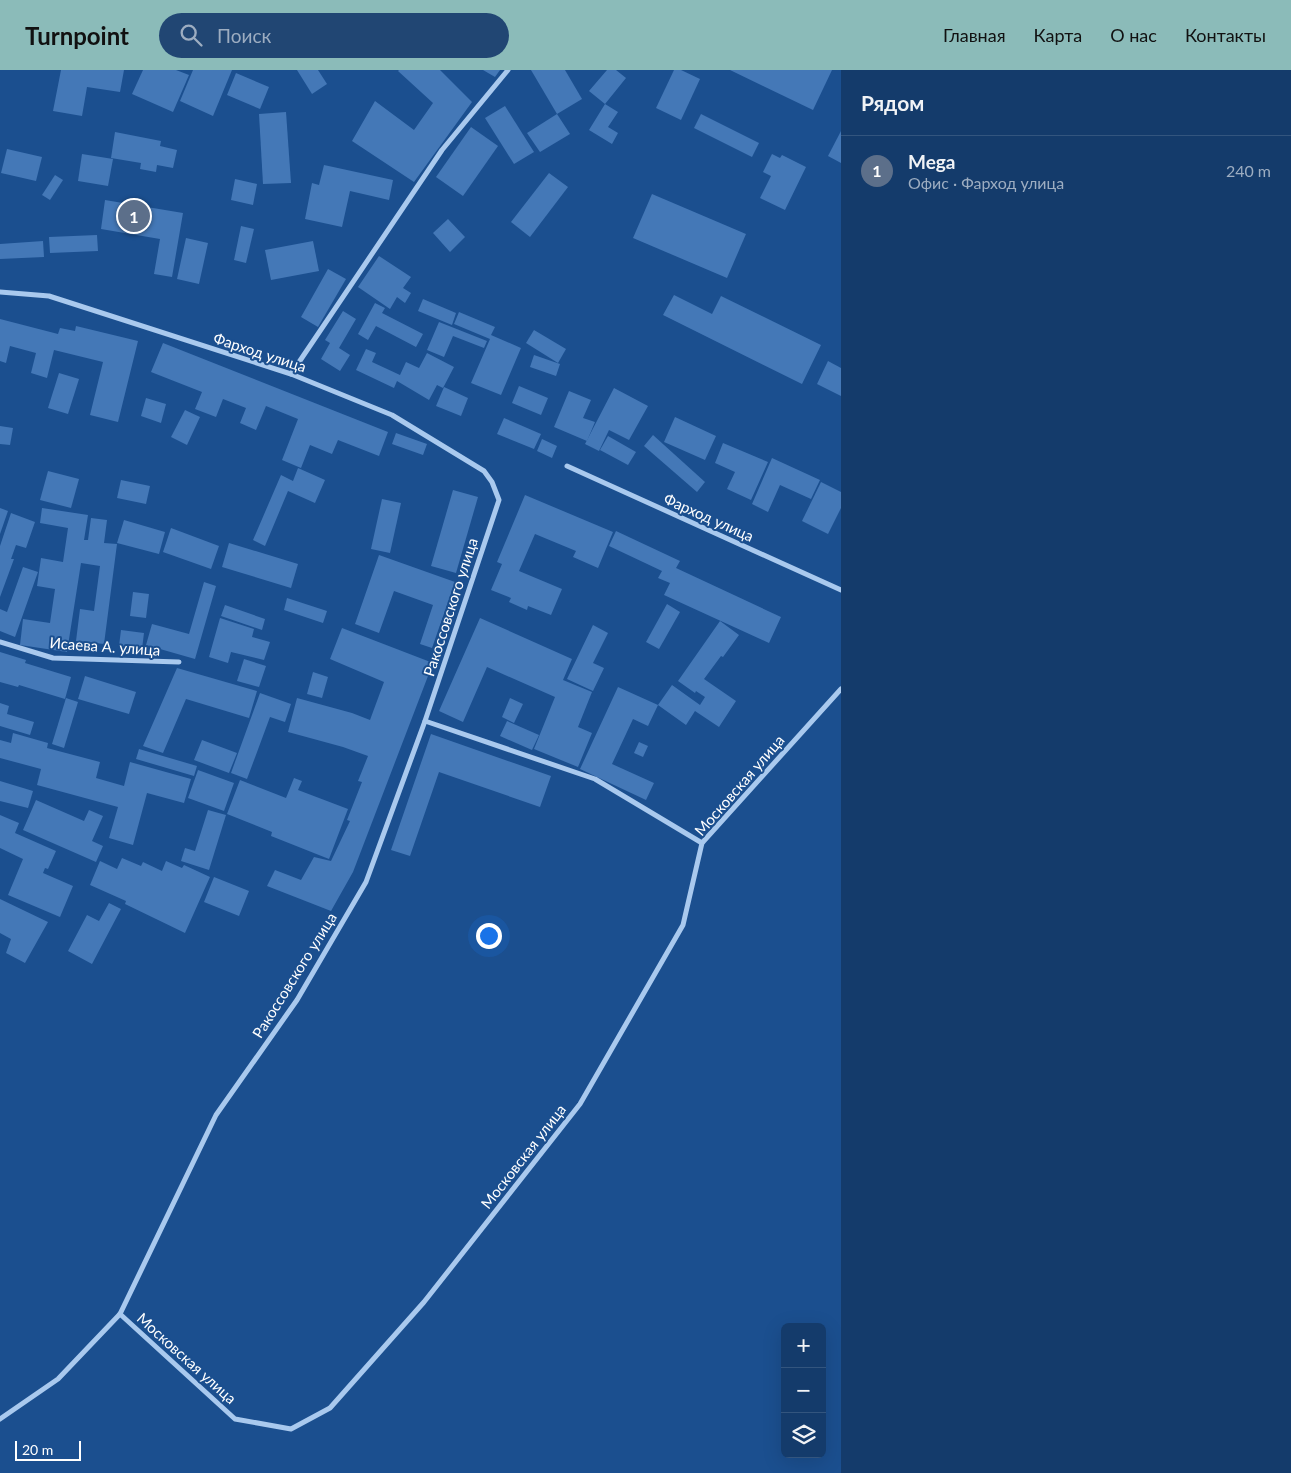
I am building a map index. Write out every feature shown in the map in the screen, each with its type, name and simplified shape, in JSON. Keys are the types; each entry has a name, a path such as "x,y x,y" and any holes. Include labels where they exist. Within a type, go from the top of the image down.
{"street":[{"path":"291,374 442,150 508,70"},
{"name":"Фарход улица","path":"0,292 49,296 291,374 392,415 484,471 492,482"},
{"name":"Фарход улица","path":"567,466 841,590"},
{"name":"Ракоссовского улица","path":"0,1419 58,1379 120,1314 216,1114 297,1000 366,882 425,721 499,500 492,482"},
{"name":"Исаева А. улица","path":"0,642 53,658 179,662"},
{"name":"Московская улица","path":"120,1314 235,1419 291,1429 330,1408 424,1302 580,1104 683,925 702,843 841,689"},
{"path":"425,721 595,779 702,843"}],"building":[{"path":"61,70 124,70 120,92 87,87 82,116 53,111"},
{"path":"143,70 176,70 189,75 173,112 132,94"},
{"path":"193,70 232,70 213,116 180,101"},
{"path":"297,70 318,70 327,84 312,94"},
{"path":"399,70 440,70 472,102 414,182 352,141 375,101 414,130 433,103"},
{"path":"483,70 500,70 495,77"},
{"path":"531,70 565,70 582,99 557,114"},
{"path":"607,70 616,70 626,78 605,104 589,91"},
{"path":"674,70 681,70 700,79 681,120 656,108"},
{"path":"730,70 832,70 813,110"},
{"path":"236,73 269,87 260,109 227,95"},
{"path":"605,104 618,112 608,127 618,133 612,144 589,130"},
{"path":"505,106 534,152 514,164 485,118"},
{"path":"286,112 291,183 263,184 259,114"},
{"path":"557,114 570,134 540,152 527,133"},
{"path":"701,114 759,143 752,157 694,128"},
{"path":"471,127 498,146 463,196 436,177"},
{"path":"841,131 841,163 828,156"},
{"path":"115,132 161,141 160,146 177,150 173,168 157,165 156,172 140,169 141,163 111,158"},
{"path":"7,149 42,157 36,181 1,173"},
{"path":"82,154 113,159 108,186 78,181"},
{"path":"772,154 780,158 782,155 806,167 785,210 760,198 771,176 763,172"},
{"path":"324,165 393,180 389,200 350,191 342,227 305,219 312,183 319,185"},
{"path":"549,173 568,187 530,237 511,222"},
{"path":"55,175 63,180 50,200 42,195"},
{"path":"235,179 257,184 253,205 231,200"},
{"path":"652,194 746,234 727,278 633,238"},
{"path":"105,200 183,213 172,277 154,274 160,239 101,229"},
{"path":"448,219 465,237 450,252 433,233"},
{"path":"241,226 254,229 246,263 234,260"},
{"path":"97,235 98,251 50,253 49,237"},
{"path":"186,238 208,243 199,284 177,279"},
{"path":"43,241 44,257 0,259 0,244"},
{"path":"313,241 319,271 271,280 265,250"},
{"path":"379,256 411,277 403,288 411,293 405,303 397,297 390,309 358,287"},
{"path":"328,269 346,279 318,327 301,317"},
{"path":"674,295 712,314 721,296 821,345 802,384 663,315"},
{"path":"423,299 456,313 452,325 418,311"},
{"path":"375,303 385,308 382,313 423,334 416,347 376,326 368,340 358,334"},
{"path":"343,311 356,319 339,348 350,355 340,371 321,359 330,343 325,340"},
{"path":"459,312 495,327 491,335 521,348 501,395 471,383 490,339 454,324"},
{"path":"0,319 58,334 60,328 75,331 76,326 138,341 118,422 90,415 103,362 54,350 47,378 31,373 36,353 10,346 6,363 0,361"},
{"path":"439,322 487,341 484,348 453,336 444,357 427,350"},
{"path":"534,330 566,349 558,363 526,343"},
{"path":"163,343 388,432 379,456 338,440 332,454 310,445 301,468 282,460 298,419 266,406 256,430 240,423 246,408 223,399 216,417 195,409 202,392 151,372"},
{"path":"366,349 376,353 372,362 400,375 406,362 419,368 427,353 454,367 443,388 437,385 429,400 397,381 394,388 356,370"},
{"path":"534,355 560,364 556,376 530,367"},
{"path":"828,361 841,368 841,396 817,384"},
{"path":"59,373 79,379 68,414 48,408"},
{"path":"519,386 548,398 541,415 512,403"},
{"path":"444,387 468,398 461,416 436,406"},
{"path":"614,388 648,406 629,440 609,430 599,451 585,444"},
{"path":"569,391 591,400 583,418 595,422 587,441 554,427"},
{"path":"146,398 166,404 161,423 141,416"},
{"path":"185,410 200,417 187,445 171,437"},
{"path":"675,417 716,436 705,460 664,442"},
{"path":"504,418 541,434 534,449 497,434"},
{"path":"0,426 13,428 10,445 0,444"},
{"path":"396,433 427,444 423,455 392,444"},
{"path":"653,435 705,482 697,492 644,446"},
{"path":"608,436 636,452 628,465 600,450"},
{"path":"542,439 557,446 552,458 537,451"},
{"path":"723,443 768,462 751,500 727,489 735,472 715,463"},
{"path":"772,458 820,480 811,499 780,485 768,512 752,504"},
{"path":"298,468 325,480 315,503 288,491 265,546 253,540 281,475 293,481"},
{"path":"48,471 79,479 71,508 40,500"},
{"path":"121,480 150,486 146,504 117,498"},
{"path":"821,482 841,492 841,508 828,534 802,521"},
{"path":"453,490 478,497 456,573 431,566"},
{"path":"525,495 613,532 598,568 573,557 576,551 535,534 519,571 562,589 551,615 528,606 527,610 509,602 511,598 491,590 502,564 497,562"},
{"path":"382,499 401,503 390,553 371,549"},
{"path":"0,508 8,511 0,534"},
{"path":"42,508 88,515 84,540 88,540 91,518 107,520 104,543 117,544 104,644 76,641 80,609 94,611 100,566 81,563 67,652 20,645 23,619 50,623 55,589 37,586 41,558 63,562 68,528 40,523"},
{"path":"11,513 35,522 26,548 16,545 11,559 14,559 0,597 0,546"},
{"path":"124,520 165,532 159,554 117,543"},
{"path":"171,528 219,546 211,569 163,552"},
{"path":"616,531 680,561 676,568 781,617 769,643 664,595 670,583 658,578 662,571 609,546"},
{"path":"229,543 298,564 291,588 222,567"},
{"path":"379,555 455,582 432,648 420,644 433,605 394,591 379,633 355,624"},
{"path":"23,567 38,572 15,637 0,631 0,609 7,612"},
{"path":"204,582 216,586 195,659 146,645 152,624 189,634"},
{"path":"133,592 149,594 146,618 130,616"},
{"path":"287,598 327,611 323,623 284,610"},
{"path":"667,604 680,612 659,649 646,642"},
{"path":"225,605 265,619 262,630 221,616"},
{"path":"220,618 254,629 252,637 270,642 264,660 231,652 228,663 209,657"},
{"path":"480,618 572,659 563,680 592,692 578,727 592,733 578,767 534,749 555,697 487,667 463,722 439,711"},
{"path":"720,621 739,635 704,679 736,701 719,727 695,711 686,725 658,705 672,685 700,705 705,697 696,691 695,693 678,681"},
{"path":"593,625 608,633 593,663 604,668 593,691 567,679"},
{"path":"342,628 433,663 353,872 331,911 267,886 275,870 301,880 314,857 331,861 350,821 347,820 362,782 358,781 368,756 288,732 297,698 352,713 370,720 384,682 330,659"},
{"path":"121,630 144,633 142,649 119,646"},
{"path":"0,652 26,660 25,663 71,677 65,699 19,685 18,687 0,682"},
{"path":"244,659 266,666 259,687 237,681"},
{"path":"177,668 257,691 249,718 186,699 163,753 143,746"},
{"path":"313,672 328,677 322,698 307,694"},
{"path":"85,676 136,692 129,714 78,699"},
{"path":"618,687 658,705 648,726 633,719 612,764 654,783 646,800 580,769"},
{"path":"260,693 291,704 285,722 270,717 247,779 231,773"},
{"path":"66,698 78,702 64,748 52,744"},
{"path":"510,698 523,704 514,723 502,717"},
{"path":"0,703 9,706 7,714 34,722 30,735 0,726"},
{"path":"507,721 539,735 532,750 500,736"},
{"path":"13,733 48,743 47,748 100,762 96,778 124,786 130,762 191,779 184,803 147,793 133,845 109,838 118,807 37,785 41,769 0,758 0,740 11,743"},
{"path":"431,734 551,776 540,807 439,772 410,856 391,850"},
{"path":"202,740 237,753 229,773 194,760"},
{"path":"639,742 648,746 643,757 634,753"},
{"path":"139,749 197,766 194,776 136,759"},
{"path":"198,770 234,783 224,811 188,798"},
{"path":"294,778 302,781 298,790 348,809 329,859 271,836 272,832 227,814 240,780 286,798"},
{"path":"0,781 33,791 28,808 0,801"},
{"path":"36,800 84,821 89,810 103,816 92,841 103,846 96,862 23,830"},
{"path":"208,810 226,815 209,870 181,861 185,848 195,851"},
{"path":"0,815 19,823 15,833 56,851 48,869 45,868 43,873 73,886 60,917 8,895 23,859 0,848"},
{"path":"122,858 141,866 143,862 162,871 166,861 182,868 184,865 210,877 185,933 125,904 126,901 90,885 100,861 117,869"},
{"path":"214,877 249,891 239,916 204,902"},
{"path":"0,899 48,922 25,963 6,953 11,939 0,933"},
{"path":"109,903 121,909 92,964 68,951 87,915 99,921"}],"place":[{"name":"Mega","path":"134,216"}]}
